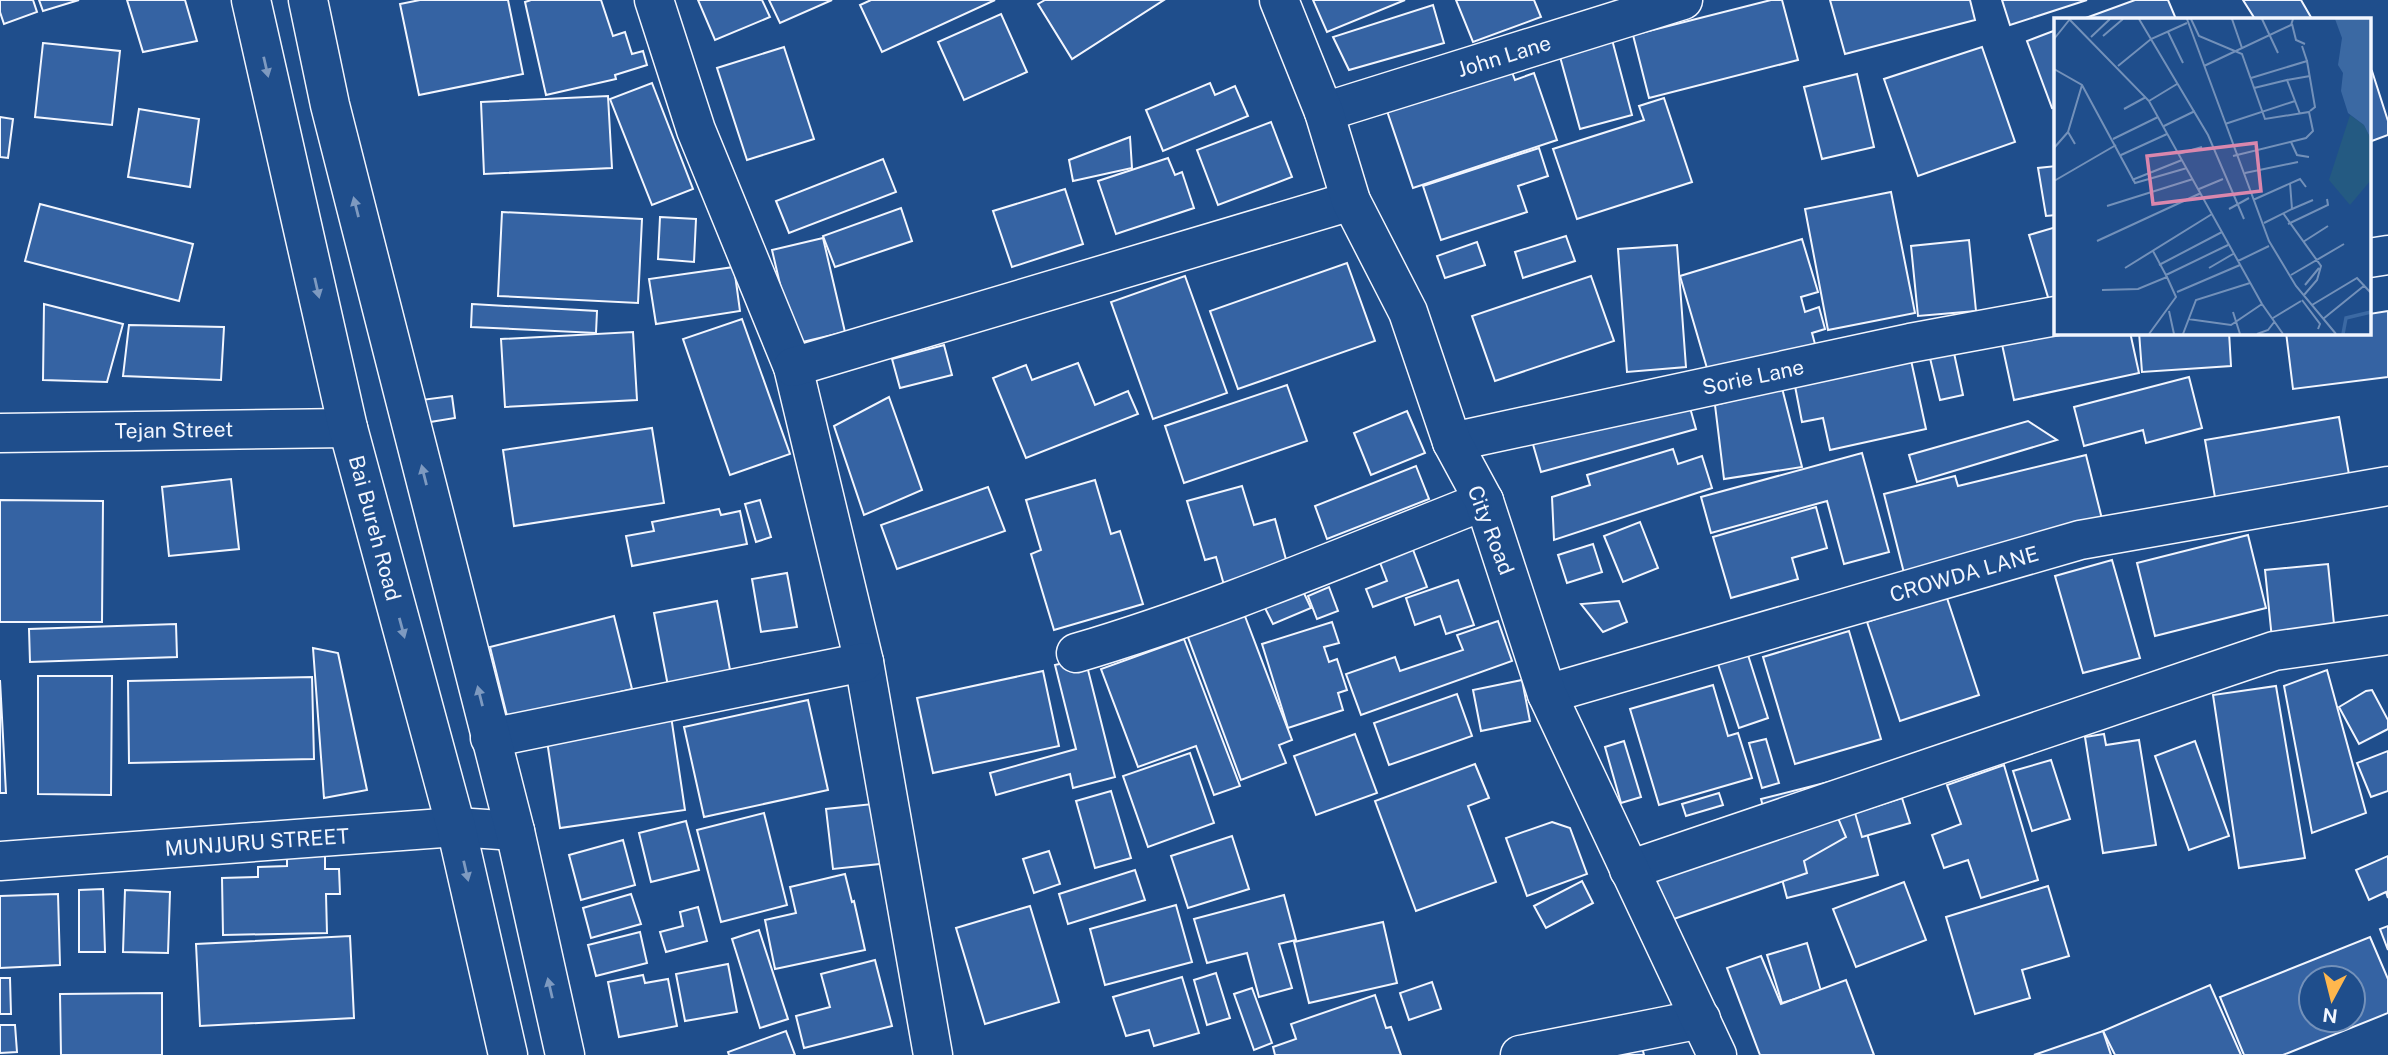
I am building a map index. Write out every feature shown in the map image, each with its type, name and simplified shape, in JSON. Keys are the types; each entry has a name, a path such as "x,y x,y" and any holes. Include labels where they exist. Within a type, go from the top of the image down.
{"main road":[{"name":"Bai Bureh Road","path":"251,0 348,428 456,827 508,1055"},
{"path":"308,0 330,104 515,831 565,1055"},
{"path":"654,0 696,130 793,367 864,662 933,1055"},
{"name":"City Road","path":"1279,0 1324,112 1351,201 1408,312 1452,442 1484,501 1548,694 1717,1055"},
{"name":"John Lane","path":"1324,112 1683,0"},
{"path":"793,367 1351,201"},
{"path":"2370,258 2388,255"},
{"name":"Sorie Lane","path":"1452,442 1910,343 2054,316"},
{"name":"Tejan Street","path":"0,433 348,428"},
{"name":"CROWDA LANE","path":"1548,694 2080,540 2388,486"},
{"path":"1076,653 1125,638 1280,581 1484,501"},
{"path":"1629,870 2274,651 2388,635"},
{"path":"490,738 864,662"},
{"name":"MUNJURU STREET","path":"0,861 456,827 515,831"},
{"path":"1520,1055 1701,1019"}],"building":[{"path":"0,0 33,0 37,12 4,24"},
{"path":"39,0 79,0 43,11"},
{"path":"127,0 185,0 197,41 143,52"},
{"path":"420,0 508,0 523,74 419,95 400,4"},
{"path":"601,0 613,36 625,32 632,54 643,51 647,65 615,75 616,79 546,95 525,2"},
{"path":"698,0 762,0 770,17 715,40"},
{"path":"769,0 832,0 780,23"},
{"path":"871,0 995,0 882,52 860,5"},
{"path":"1045,0 1164,0 1072,59 1038,4"},
{"path":"1313,0 1405,0 1327,32"},
{"path":"1456,0 1534,0 1541,17 1473,42"},
{"path":"1771,0 1782,0 1798,60 1649,98 1633,35"},
{"path":"1830,0 1970,0 1975,20 1845,54"},
{"path":"2002,0 2087,0 2010,25"},
{"path":"2135,0 2168,0 2176,18 2086,18"},
{"path":"2243,0 2301,0 2311,18 2254,18"},
{"path":"1433,5 1444,43 1349,70 1333,37"},
{"path":"1001,14 1027,72 964,100 938,42"},
{"path":"2054,31 2054,108 2052,108 2027,41"},
{"path":"1610,32 1632,115 1580,129 1557,46"},
{"path":"43,43 120,51 112,125 35,117"},
{"path":"784,47 814,139 747,160 717,68"},
{"path":"1982,47 2015,142 1918,176 1884,79"},
{"path":"1507,59 1515,80 1534,73 1557,140 1413,188 1384,102"},
{"path":"2372,71 2388,121 2388,135 2370,142"},
{"path":"1857,74 1874,147 1822,159 1804,87"},
{"path":"652,83 693,189 652,205 610,99"},
{"path":"1210,83 1215,95 1235,86 1248,116 1163,151 1146,110"},
{"path":"608,96 612,168 484,174 481,102"},
{"path":"1664,98 1692,182 1577,219 1553,149 1644,120 1639,106"},
{"path":"139,109 199,119 190,187 128,177"},
{"path":"0,117 13,119 8,158 0,157"},
{"path":"1271,122 1292,177 1218,205 1197,150"},
{"path":"1130,137 1132,168 1073,181 1069,160"},
{"path":"1539,148 1548,176 1518,186 1527,212 1441,240 1423,186"},
{"path":"1168,158 1175,175 1182,172 1194,208 1116,234 1098,181"},
{"path":"883,159 896,192 789,233 776,201"},
{"path":"2054,166 2054,215 2046,216 2038,168"},
{"path":"1065,189 1083,244 1012,267 993,211"},
{"path":"1891,192 1915,313 1828,330 1805,209"},
{"path":"40,204 193,244 179,301 25,261"},
{"path":"901,208 912,241 835,267 823,236"},
{"path":"502,212 642,219 638,303 498,296"},
{"path":"660,217 696,219 694,262 658,259"},
{"path":"2054,228 2054,306 2051,307 2029,235"},
{"path":"1566,236 1575,261 1523,278 1515,252"},
{"path":"823,238 845,332 794,344 772,250"},
{"path":"1802,239 1818,292 1801,297 1805,312 1819,307 1825,329 1812,333 1815,344 1709,375 1680,276"},
{"path":"1969,240 1976,311 1918,316 1911,246"},
{"path":"1477,242 1485,265 1445,278 1437,256"},
{"path":"1677,245 1686,367 1627,372 1618,249"},
{"path":"1347,263 1375,341 1238,389 1210,311"},
{"path":"734,267 740,311 656,324 649,279"},
{"path":"1185,276 1227,393 1153,419 1111,302"},
{"path":"1591,276 1614,341 1495,381 1472,316"},
{"path":"44,304 123,324 107,382 43,380"},
{"path":"472,304 597,311 596,333 471,327"},
{"path":"2388,311 2388,377 2293,389 2286,334 2370,334 2370,314"},
{"path":"742,319 790,454 730,475 683,339"},
{"path":"129,325 224,327 221,380 123,376"},
{"path":"633,332 637,400 505,407 501,339"},
{"path":"2054,332 2130,334 2139,373 2014,400 2000,335"},
{"path":"2139,334 2229,334 2231,366 2142,372"},
{"path":"944,345 952,375 900,388 892,359"},
{"path":"1909,351 1926,429 1830,450 1823,418 1802,422 1793,376"},
{"path":"1954,353 1963,395 1940,400 1930,358"},
{"path":"1078,363 1095,405 1128,391 1138,414 1026,458 993,378 1026,365 1032,380"},
{"path":"2189,377 2202,428 2146,443 2143,430 2084,446 2074,407"},
{"path":"1287,385 1307,441 1184,483 1165,426"},
{"path":"1782,388 1802,467 1724,479 1715,405"},
{"path":"452,396 455,418 424,423 421,400"},
{"path":"889,397 922,490 864,515 834,426"},
{"path":"1687,397 1696,429 1541,472 1532,441"},
{"path":"1407,411 1425,453 1371,475 1354,433"},
{"path":"2339,417 2351,486 2217,509 2205,440"},
{"path":"2028,421 2057,440 1917,482 1909,455"},
{"path":"652,428 664,503 514,526 503,450"},
{"path":"1673,449 1678,464 1702,456 1712,488 1554,540 1552,497 1590,485 1587,475"},
{"path":"1862,453 1889,552 1844,564 1827,501 1711,533 1701,497"},
{"path":"2086,455 2102,519 1905,577 1884,494 1955,476 1958,486"},
{"path":"1416,466 1429,499 1327,539 1315,506"},
{"path":"231,479 239,549 169,556 162,487"},
{"path":"1095,480 1111,534 1120,531 1143,604 1054,630 1031,554 1041,550 1026,500"},
{"path":"1242,486 1254,525 1275,519 1288,567 1224,585 1216,557 1205,560 1187,501"},
{"path":"988,487 1005,531 897,569 881,525"},
{"path":"0,500 103,501 102,622 0,622"},
{"path":"760,500 771,537 756,542 745,504"},
{"path":"1816,507 1827,548 1792,558 1798,579 1731,598 1713,537"},
{"path":"719,509 721,515 740,511 747,544 632,566 626,536 654,531 652,522"},
{"path":"1640,522 1658,568 1623,582 1604,536"},
{"path":"2248,535 2266,608 2155,636 2137,563"},
{"path":"1409,539 1427,587 1373,607 1366,589 1387,581 1376,552"},
{"path":"1593,544 1602,572 1567,583 1558,555"},
{"path":"2112,560 2140,658 2083,673 2055,576"},
{"path":"2328,564 2335,634 2272,639 2265,570"},
{"path":"787,573 797,627 761,632 752,579"},
{"path":"1458,580 1474,625 1446,634 1440,616 1415,625 1406,598"},
{"path":"1329,587 1338,611 1317,619 1308,596"},
{"path":"1302,589 1311,608 1273,624 1264,606"},
{"path":"1946,595 1979,695 1900,721 1867,622"},
{"path":"717,601 731,675 668,686 654,613"},
{"path":"1619,601 1627,622 1603,632 1581,604"},
{"path":"1243,611 1292,740 1279,745 1286,763 1241,780 1186,632"},
{"path":"614,616 632,689 508,720 490,647"},
{"path":"1498,621 1512,661 1361,715 1346,674 1395,657 1400,671 1463,650 1457,635"},
{"path":"1332,622 1339,643 1324,647 1329,662 1337,659 1347,690 1338,693 1343,710 1288,728 1262,644"},
{"path":"176,624 177,657 30,662 29,629"},
{"path":"1849,631 1881,739 1795,764 1763,657"},
{"path":"1184,639 1240,786 1214,795 1196,746 1138,767 1101,669"},
{"path":"313,648 338,653 367,790 324,798"},
{"path":"1748,655 1768,718 1739,728 1718,664"},
{"path":"1085,658 1115,777 1073,788 1070,774 996,795 990,773 1076,749 1055,665"},
{"path":"2327,670 2366,813 2312,833 2284,686"},
{"path":"1043,671 1059,746 933,773 917,698"},
{"path":"38,676 112,676 111,795 38,794"},
{"path":"312,677 314,759 129,763 128,681"},
{"path":"0,680 6,793 0,793"},
{"path":"1522,680 1530,721 1481,731 1473,690"},
{"path":"1713,685 1728,736 1738,733 1752,778 1659,805 1630,709"},
{"path":"2276,686 2305,858 2239,868 2213,695"},
{"path":"2372,690 2388,720 2388,729 2359,744 2339,707"},
{"path":"1457,694 1472,736 1389,765 1374,723"},
{"path":"808,700 828,790 704,817 684,727"},
{"path":"671,716 685,810 560,828 546,734"},
{"path":"1355,734 1377,793 1316,815 1294,756"},
{"path":"2104,734 2106,745 2139,740 2156,845 2103,853 2085,737"},
{"path":"1766,739 1779,783 1762,788 1749,743"},
{"path":"1624,741 1641,797 1621,803 1605,747"},
{"path":"2195,741 2229,836 2189,850 2155,756"},
{"path":"2388,751 2388,791 2371,797 2357,763"},
{"path":"1190,753 1214,823 1148,847 1123,776"},
{"path":"2051,760 2070,819 2032,831 2013,771"},
{"path":"1475,764 1489,798 1468,806 1496,882 1416,911 1375,801"},
{"path":"2004,765 2038,880 1981,898 1968,860 1944,868 1932,835 1961,824 1947,785"},
{"path":"1852,776 1878,875 1787,898 1761,799"},
{"path":"1111,791 1131,858 1095,868 1076,801"},
{"path":"1719,793 1723,805 1686,816 1682,804"},
{"path":"1902,798 1910,823 1862,837 1855,813"},
{"path":"882,803 889,863 833,869 826,809"},
{"path":"1835,811 1846,837 1804,861 1807,873 1668,921 1654,882"},
{"path":"764,813 787,905 721,922 697,830"},
{"path":"686,821 699,870 651,882 639,833"},
{"path":"1552,822 1570,828 1587,874 1527,896 1506,838"},
{"path":"1232,836 1249,889 1188,908 1171,856"},
{"path":"623,840 635,885 581,900 569,855"},
{"path":"325,849 325,869 339,869 340,894 326,894 327,933 223,935 222,878 258,877 258,867 287,866 287,850"},
{"path":"1049,851 1060,884 1034,893 1023,859"},
{"path":"2388,856 2388,898 2386,892 2369,900 2356,870"},
{"path":"1135,870 1145,900 1068,924 1059,894"},
{"path":"845,874 865,950 775,969 765,920 796,913 790,887"},
{"path":"1582,881 1593,903 1546,928 1534,906"},
{"path":"1904,882 1926,940 1856,967 1833,909"},
{"path":"2048,886 2069,956 2022,970 2030,998 1975,1014 1946,917"},
{"path":"103,889 105,952 79,952 79,890"},
{"path":"125,890 170,892 168,953 123,952"},
{"path":"58,894 60,965 0,968 0,896"},
{"path":"631,894 641,924 591,938 583,908"},
{"path":"1284,895 1296,940 1279,944 1292,988 1259,997 1247,953 1207,963 1194,919"},
{"path":"1176,905 1192,962 1105,985 1090,929"},
{"path":"1030,906 1059,1002 985,1024 956,928"},
{"path":"698,907 707,941 666,952 660,932 683,926 680,912"},
{"path":"1383,922 1397,983 1309,1003 1294,942"},
{"path":"2388,926 2388,950 2380,929"},
{"path":"759,930 788,1019 760,1028 732,939"},
{"path":"640,932 647,963 596,976 588,945"},
{"path":"350,936 354,1018 200,1026 196,944"},
{"path":"2370,937 2388,979 2388,1013 2367,1021 2367,964 2302,964"},
{"path":"1807,943 1821,991 1782,1003 1767,955"},
{"path":"1761,956 1781,1004 1846,980 1874,1055 1760,1055 1727,968"},
{"path":"875,960 892,1026 804,1048 796,1016 830,1007 821,974"},
{"path":"728,964 737,1012 685,1021 676,974"},
{"path":"2297,966 2297,1034 2336,1034 2283,1055 2244,1055 2220,997"},
{"path":"1216,973 1230,1018 1207,1025 1194,980"},
{"path":"643,975 645,983 668,979 677,1026 619,1037 608,982"},
{"path":"1182,977 1199,1033 1154,1046 1149,1030 1126,1036 1113,997"},
{"path":"0,978 10,978 11,1014 0,1014"},
{"path":"1432,982 1441,1009 1409,1020 1400,993"},
{"path":"2210,985 2241,1055 2115,1055 2103,1031"},
{"path":"1252,988 1272,1043 1254,1050 1234,994"},
{"path":"162,993 162,1055 61,1055 60,994"},
{"path":"1375,995 1386,1028 1391,1027 1401,1055 1275,1055 1273,1047 1296,1039 1291,1024"},
{"path":"0,1025 15,1025 17,1052 0,1053"},
{"path":"786,1031 795,1055 729,1055 728,1052"},
{"path":"2103,1031 2111,1055 2034,1055"},
{"path":"1642,1047 1644,1055 1616,1055"}]}
